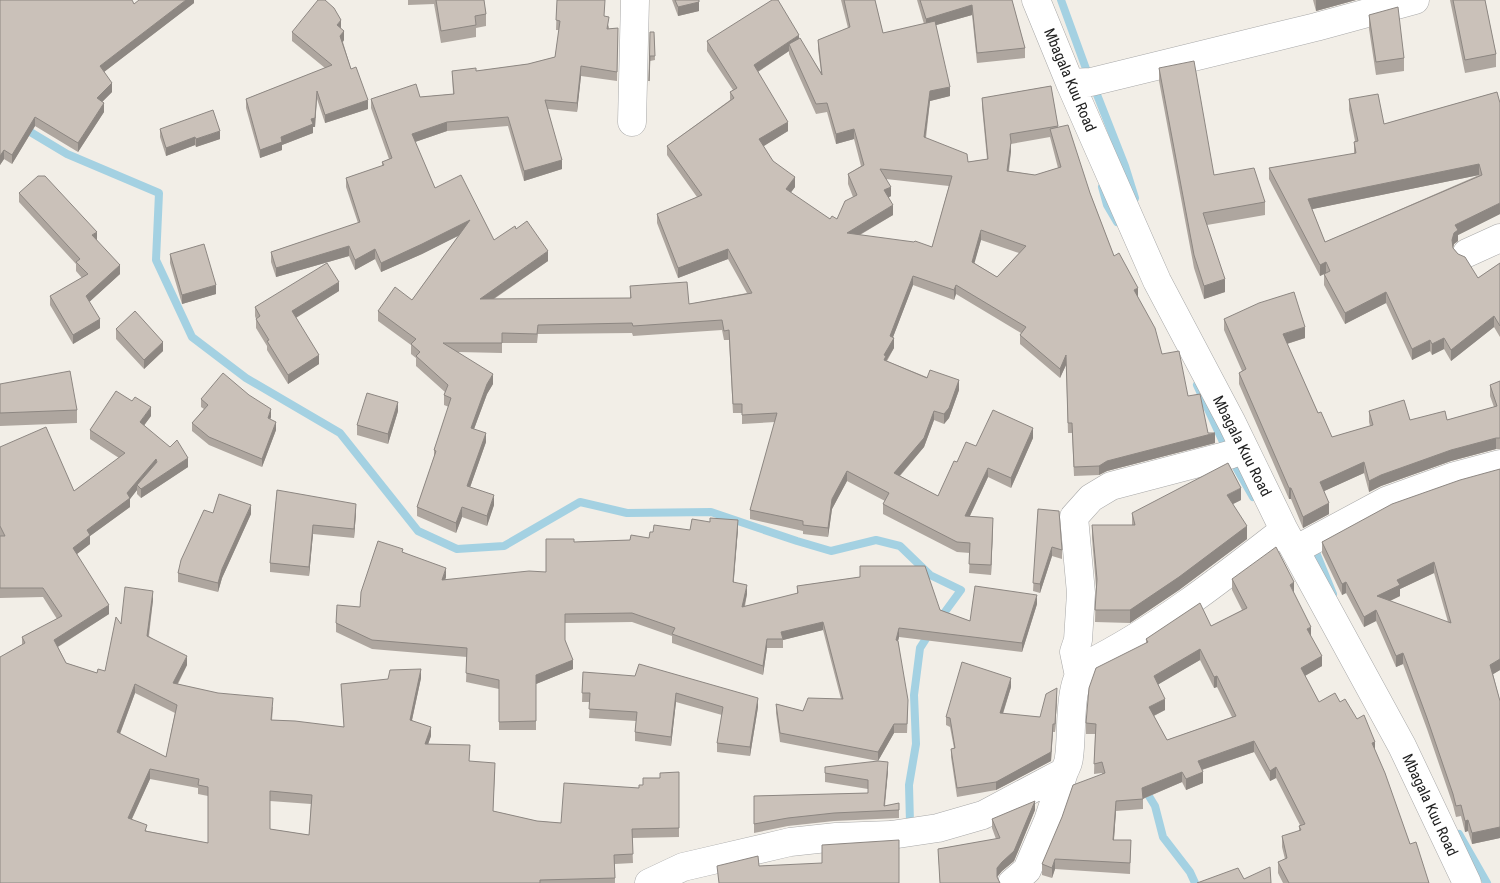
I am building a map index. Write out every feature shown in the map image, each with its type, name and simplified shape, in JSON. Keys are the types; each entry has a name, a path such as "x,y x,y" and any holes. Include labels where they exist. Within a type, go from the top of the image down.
{"street":[{"path":"632,122 635,0"},
{"name":"Mbagala Kuu Road","path":"1036,0 1156,281 1244,449 1289,540 1402,746 1467,883"},
{"path":"1070,83 1092,82 1316,27 1415,0"},
{"path":"1467,252 1500,238"},
{"path":"1079,676 1074,652 1078,640 1081,593 1074,517 1091,498 1112,486 1229,455 1244,449"},
{"path":"1022,879 1048,821 1070,757 1074,698 1079,676 1086,665 1157,625 1289,540 1455,476 1500,464"},
{"path":"649,883 683,867 790,842 836,837 891,835 938,828 983,815 1064,772"}],"building":[{"path":"0,0 132,0 134,4 139,0 186,0 100,66 112,83 97,98 104,103 78,143 35,117 12,155 4,150 0,156"},
{"path":"318,0 325,0 334,8 341,20 337,25 344,31 340,36 351,69 356,67 368,100 325,115 317,91 315,118 311,119 313,124 281,137 282,142 260,150 246,99 332,65 292,32"},
{"path":"436,0 484,0 486,14 475,16 476,25 441,31"},
{"path":"557,0 605,0 604,16 609,17 607,29 618,28 617,72 581,66 577,103 545,100 562,160 524,171 508,117 447,122 412,134 435,188 461,175 494,240 515,226 516,229 527,221 548,251 480,299 631,298 630,286 687,282 689,304 752,293 728,249 678,268 657,214 702,195 667,146 734,98 730,92 737,88 707,41 772,0 778,0 799,35 754,65 788,122 759,139 773,161 795,177 786,189 830,219 832,216 837,219 845,201 857,195 848,174 864,165 854,129 836,134 827,103 816,104 789,44 800,38 822,75 818,40 850,27 844,0 875,0 883,33 935,21 950,87 930,91 924,137 967,154 968,162 988,159 982,98 1051,86 1058,126 1010,134 1011,142 1007,171 1035,175 1061,167 1050,129 1068,125 1090,193 1114,256 1119,253 1138,288 1134,290 1155,328 1162,354 1179,351 1188,396 1200,394 1208,433 1215,433 1107,461 1099,466 1074,467 1072,423 1068,423 1066,355 1060,369 1020,335 1026,327 956,285 954,290 913,276 890,336 894,338 884,355 886,356 884,360 927,378 930,370 959,380 949,408 944,414 934,411 924,438 894,473 938,496 954,461 957,462 966,442 976,446 993,410 1033,428 1011,478 988,468 965,516 993,518 991,565 969,564 970,543 957,542 883,504 889,493 847,471 832,499 828,528 803,525 803,521 750,510 777,413 742,415 742,404 733,404 729,330 724,331 722,320 633,326 632,323 538,325 537,334 502,333 502,343 443,343 493,374 487,384 471,428 486,433 467,486 494,495 487,516 462,507 456,523 417,507 451,398 444,395 448,385 416,356 420,352 411,344 416,339 378,311 395,287 412,300 470,220 381,263 375,249 355,260 349,246 276,268 271,252 360,222 346,178 384,165 382,162 392,158 371,99 416,84 420,97 454,94 452,71 476,68 476,71 528,64 555,57 560,21 556,20","holes":["880,169 952,176 932,247 915,241 847,233 893,205 884,190 891,187","981,230 1026,246 997,277 972,262"]},
{"path":"675,0 699,0 699,2 678,7"},
{"path":"920,0 1012,0 1025,48 977,53 972,5 926,19"},
{"path":"1453,0 1485,0 1496,54 1465,60"},
{"path":"1398,7 1404,58 1376,62 1369,15"},
{"path":"650,32 654,32 655,56 650,56 649,81"},
{"path":"1194,61 1214,175 1254,168 1265,202 1203,213 1225,279 1204,286 1194,255 1159,68"},
{"path":"1497,92 1500,103 1500,203 1455,225 1458,230 1454,233 1452,240 1453,248 1458,254 1465,257 1478,278 1500,263 1500,326 1494,316 1451,350 1444,338 1432,344 1430,340 1412,349 1386,292 1345,313 1324,274 1330,271 1326,262 1320,265 1269,168 1356,153 1354,142 1358,141 1349,99 1378,94 1384,124","holes":["1479,164 1482,175 1325,242 1308,199"]},
{"path":"213,110 220,131 196,139 195,137 166,148 160,129"},
{"path":"38,176 45,176 97,232 92,235 120,265 86,296 100,319 73,335 50,296 88,274 76,262 80,259 19,193"},
{"path":"204,244 216,285 182,295 170,254"},
{"path":"327,263 339,282 292,311 319,355 288,375 256,319 260,316 255,307"},
{"path":"1294,292 1305,327 1283,334 1318,413 1321,412 1332,437 1373,425 1369,411 1404,400 1410,420 1445,411 1447,420 1497,406 1490,385 1500,381 1500,438 1451,450 1369,481 1364,462 1320,482 1329,503 1303,517 1239,373 1246,369 1224,319 1259,303"},
{"path":"135,311 163,342 144,360 116,329"},
{"path":"70,371 77,410 0,413 0,384"},
{"path":"223,373 249,395 271,409 268,418 276,422 262,459 209,437 192,423 208,405 201,399"},
{"path":"116,391 132,401 135,397 151,407 140,422 170,447 177,440 188,458 141,489 137,485 157,462 156,459 127,493 130,498 87,530 90,535 73,548 109,605 54,640 66,663 97,673 98,669 105,671 116,617 121,624 125,587 153,591 147,636 187,656 173,683 218,693 273,698 271,720 344,727 341,684 388,679 390,670 421,669 410,720 431,727 425,744 470,745 469,761 495,763 493,811 537,821 561,823 564,783 639,788 639,785 643,785 643,778 660,778 660,773 679,772 679,828 632,829 633,854 614,855 615,878 540,880 540,883 0,883 0,657 25,643 22,637 62,616 43,588 0,588 0,536 5,536 0,526 0,447 46,427 74,491 125,453 90,430","holes":["135,684 177,705 166,757 117,732","150,769 199,779 198,785 208,787 208,843 145,831 147,825 128,818","270,791 312,795 309,835 270,829"]},
{"path":"367,393 398,402 388,434 357,425"},
{"path":"1228,463 1241,488 1227,495 1247,526 1179,577 1130,610 1095,610 1097,579 1092,525 1135,525 1132,513"},
{"path":"1500,469 1500,659 1490,665 1500,701 1500,827 1472,833 1468,820 1465,821 1461,805 1456,806 1403,653 1396,656 1376,610 1364,617 1346,582 1342,584 1322,542 1392,504 1460,480","holes":["1434,562 1451,623 1377,596 1400,585 1397,580"]},
{"path":"277,490 356,504 354,529 313,525 309,567 270,563"},
{"path":"219,494 251,505 222,569 218,583 178,573 181,560 204,510 213,513"},
{"path":"1038,509 1059,511 1062,550 1052,547 1040,584 1033,583"},
{"path":"710,518 738,520 733,582 747,585 742,607 798,593 797,586 860,577 860,566 925,566 940,610 970,621 975,586 1037,595 1022,643 899,628 896,640 898,641 908,700 907,724 894,724 878,752 780,733 776,704 803,711 808,698 843,699 823,622 781,632 783,639 767,639 763,666 672,634 675,628 632,613 565,614 565,640 573,660 536,675 536,721 499,722 499,680 466,673 467,648 372,640 336,623 337,605 360,607 361,592 378,541 403,549 402,552 446,568 442,580 529,571 546,572 546,539 574,539 574,542 630,540 631,535 649,538 650,532 653,532 654,525 690,530 692,519 710,522"},
{"path":"1276,547 1294,582 1290,585 1311,627 1307,629 1322,656 1301,668 1319,702 1335,693 1340,702 1345,699 1357,719 1364,715 1375,742 1372,743 1385,773 1410,844 1416,842 1429,883 1289,883 1278,862 1287,858 1282,836 1301,830 1299,826 1305,824 1276,767 1270,771 1254,741 1198,761 1203,772 1186,779 1182,772 1142,788 1143,799 1116,801 1113,840 1131,840 1130,863 1055,859 1052,868 1042,864 1073,785 1105,773 1102,762 1094,764 1096,724 1086,723 1089,688 1096,668 1148,642 1146,639 1200,603 1211,626 1247,608 1232,579","holes":["1200,649 1214,677 1217,676 1236,716 1167,740 1149,707 1165,699 1154,676"]},
{"path":"962,662 1011,678 1000,713 1040,717 1046,694 1057,688 1051,752 996,782 957,788 951,749 955,748 950,718 946,717"},
{"path":"639,664 758,698 750,747 717,743 723,707 676,693 671,737 635,732 637,712 589,709 590,693 582,693 583,672 635,676"},
{"path":"878,761 888,762 884,806 899,803 899,810 834,813 754,824 754,796 868,793 868,780 825,773 825,767"},
{"path":"1035,801 1014,851 997,868 997,877 1000,883 940,883 938,849 1000,838 992,819"},
{"path":"899,840 899,883 719,883 717,866 758,856 759,866 822,863 822,845"},
{"path":"1270,867 1271,883 1197,883 1238,868 1244,879"}],"waterway":[{"path":"1061,0 1089,77"},
{"path":"1094,87 1125,166 1135,198"},
{"path":"22,127 67,154 159,193 156,260 192,337 246,378 340,433 418,531 457,549 504,546 580,502 627,513 711,512 831,551 876,540 900,546 930,575 961,590 939,620"},
{"path":"1102,187 1107,205 1117,222"},
{"path":"1197,385 1229,455 1253,497"},
{"path":"1313,545 1333,594"},
{"path":"910,823 909,785 916,744 914,695 920,648 929,634"},
{"path":"1144,788 1155,806 1163,837 1190,872 1195,883"},
{"path":"1459,834 1487,883"}]}
